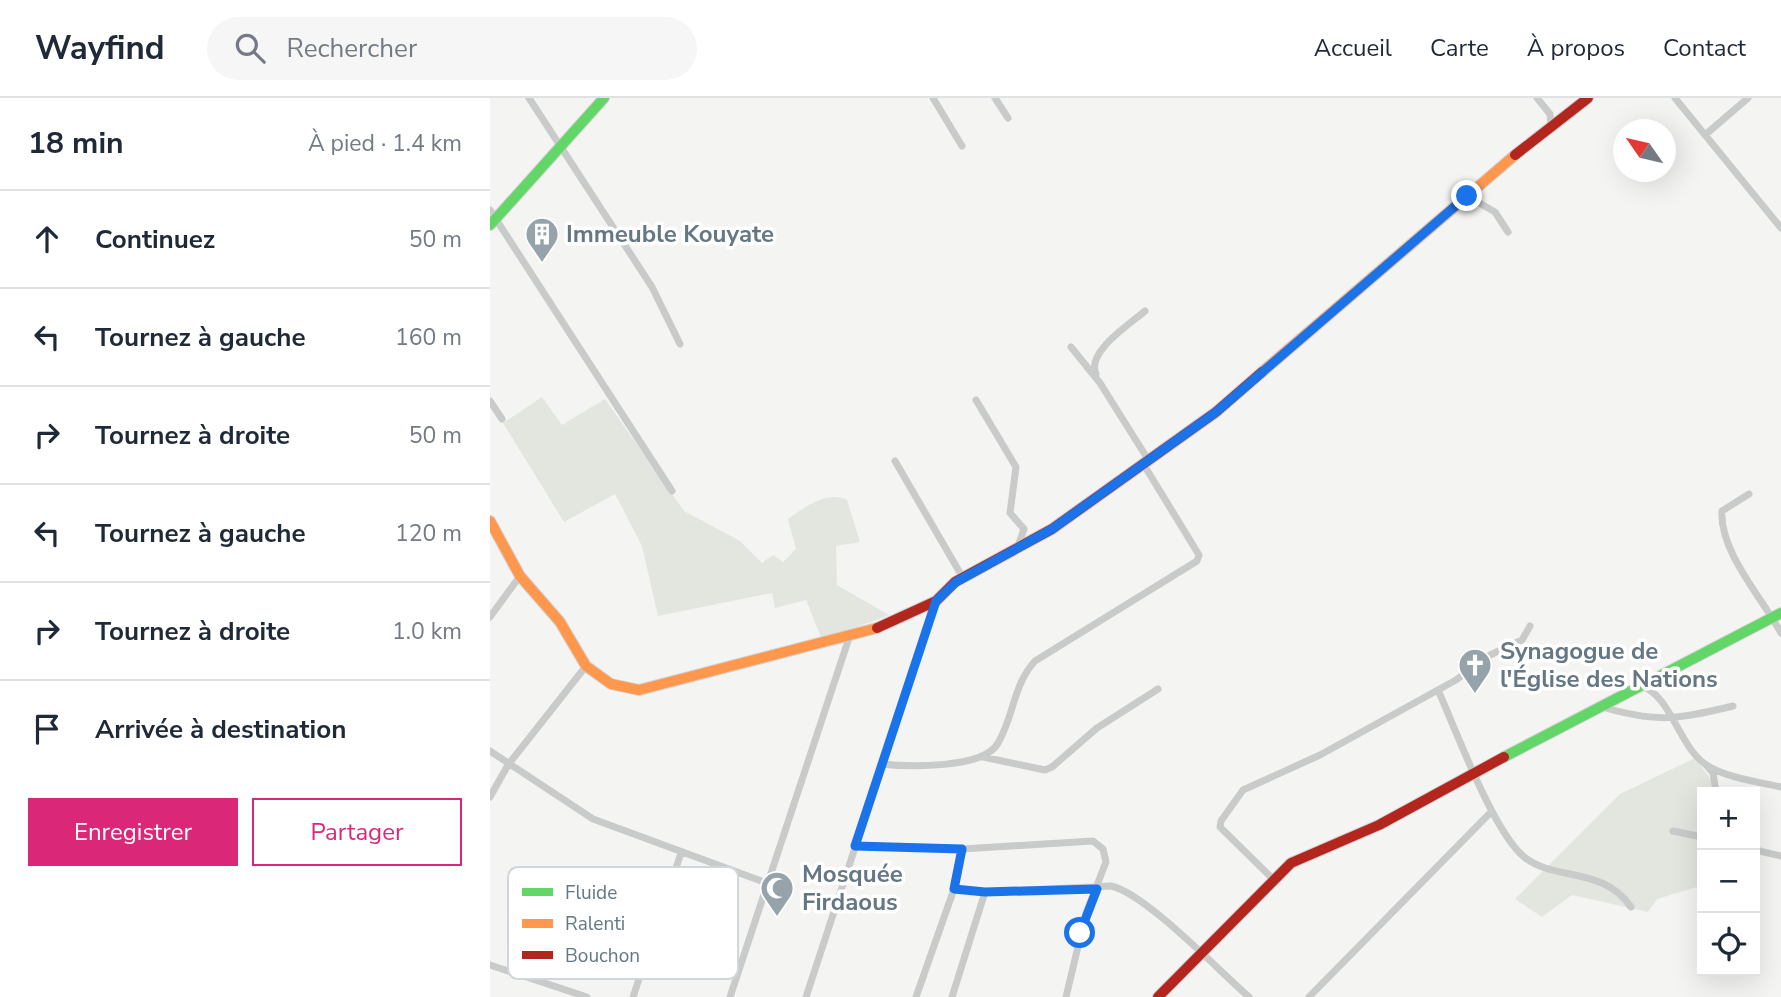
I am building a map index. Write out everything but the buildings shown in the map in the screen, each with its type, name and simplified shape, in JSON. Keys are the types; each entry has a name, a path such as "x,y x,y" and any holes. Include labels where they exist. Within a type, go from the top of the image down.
{"street":[{"path":"529,98 652,287 680,344"},
{"path":"604,98 492,218 672,491"},
{"path":"933,98 962,146"},
{"path":"995,98 1008,118"},
{"path":"1537,98 1550,114 1551,126"},
{"path":"490,521 520,576 560,622 586,666 611,684 639,690 849,638 936,601 963,578 1052,529 1216,412 1467,196 1588,98"},
{"path":"1675,98 1781,228"},
{"path":"1705,135 1748,98"},
{"path":"1467,196 1495,212 1508,232"},
{"path":"983,757 998,744 1020,680 1035,661 1199,558 1093,368 1095,355 1145,311"},
{"path":"1071,347 1100,383"},
{"path":"976,400 1016,467 1010,513 1024,529 1018,546"},
{"path":"490,401 502,419"},
{"path":"895,461 963,578"},
{"path":"1749,494 1721,511 1721,519 1738,565 1777,615 1781,633"},
{"path":"490,617 520,576"},
{"path":"806,997 936,601"},
{"path":"1158,997 1291,863 1379,825 1475,771 1777,615"},
{"path":"1274,880 1220,827 1222,818 1243,789 1320,755 1438,690 1490,655 1521,640 1530,626"},
{"path":"738,972 849,638"},
{"path":"490,797 508,765 586,666"},
{"path":"1639,685 1652,688 1664,703 1671,720 1713,773 1715,787"},
{"path":"881,764 933,765 983,757 1045,770 1097,728 1158,689"},
{"path":"1438,690 1492,811 1523,856 1538,864 1601,881 1622,894 1631,907"},
{"path":"1599,706 1648,719 1671,720 1733,706"},
{"path":"490,751 593,819 721,867"},
{"path":"1707,766 1781,787"},
{"path":"1309,997 1492,811"},
{"path":"1673,831 1697,836"},
{"path":"855,846 962,849 1093,841 1106,855 1105,870 1086,914 1066,997"},
{"path":"916,997 954,889 962,849"},
{"path":"1760,851 1781,856"},
{"path":"676,867 681,853"},
{"path":"738,873 767,883"},
{"path":"954,889 985,892 1097,889 1111,886 1135,896 1249,997"},
{"path":"953,997 985,892"},
{"path":"490,965 508,971"},
{"path":"533,979 587,997"},
{"path":"633,997 639,979"},
{"path":"730,997 736,979"}],"shaded area":[{"path":"542,397 562,425 605,399 684,511 740,541 762,563 773,555 783,562 796,549 788,519 824,499 839,497 847,500 860,542 836,546 837,585 889,615 822,640 806,600 775,608 772,593 658,616 642,546 615,494 564,522 503,423"},
{"path":"1695,758 1712,781 1711,787 1697,787 1697,887 1657,899 1648,912 1572,895 1542,917 1515,899 1620,794"}],"traffic: fast":[{"path":"490,225 604,98"},
{"path":"1504,757 1781,613"}],"traffic: slow":[{"path":"1262,372 1515,155"},
{"path":"490,521 520,576 560,622 586,666 611,684 639,690 877,628"}],"traffic: jam":[{"path":"1515,155 1588,98"},
{"path":"877,628 936,601 955,582 1052,529 1216,412 1262,372"},
{"path":"1158,997 1291,863 1379,825 1504,757"}],"place":[{"name":"Immeuble Kouyate","path":"542,264"},
{"name":"Synagogue de l'Église des Nations","path":"1475,695"},
{"name":"Mosquée Firdaous","path":"777,918"}],"route":[{"path":"1080,933 1097,889 985,892 954,889 962,849 924,845 855,846 936,601 956,582 1052,529 1216,412 1467,196"}]}
